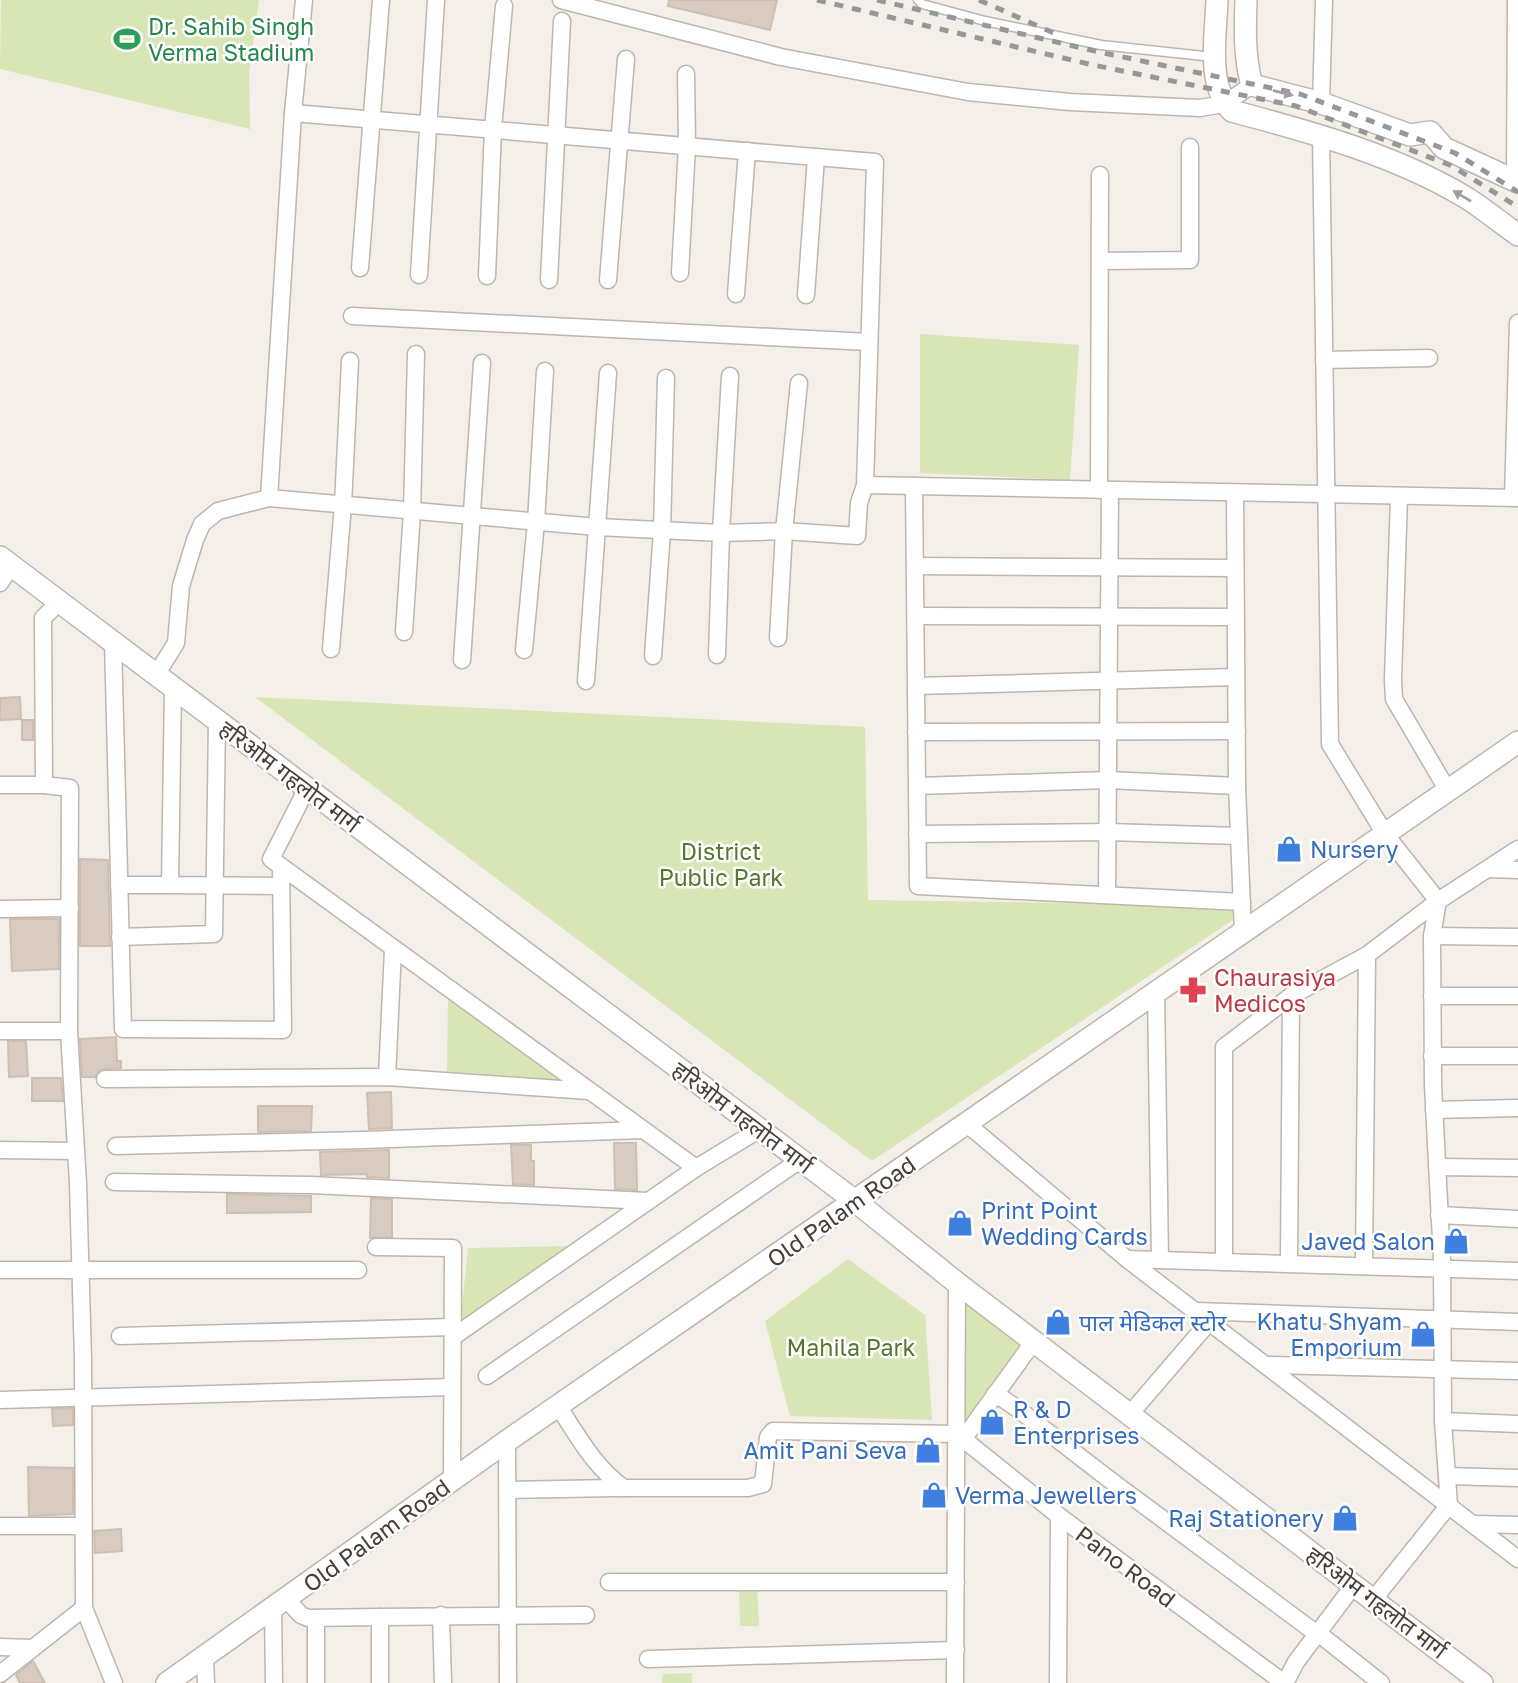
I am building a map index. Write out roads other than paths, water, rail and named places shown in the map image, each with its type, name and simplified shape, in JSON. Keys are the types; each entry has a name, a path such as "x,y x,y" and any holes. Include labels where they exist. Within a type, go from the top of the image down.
{"street":[{"path":"269,498 293,113 304,0"},
{"path":"360,268 381,0"},
{"path":"419,275 436,0"},
{"path":"561,0 780,57 968,92 1070,102 1200,108 1224,104 1252,85 1321,103 1410,135 1430,132 1444,148 1516,181 1516,0"},
{"path":"1217,0 1217,86 1224,104 1232,111 1321,134 1415,172 1465,197 1518,235"},
{"path":"1246,0 1245,44 1252,85"},
{"path":"1321,103 1324,0"},
{"path":"488,276 493,130 504,6"},
{"path":"549,280 562,21"},
{"path":"608,280 626,59"},
{"path":"680,273 687,146 686,74"},
{"path":"170,885 164,681 176,643 181,586 195,540 202,524 218,512 269,498 597,527 721,533 784,531 857,536 859,503 865,485 875,162 293,113"},
{"path":"1321,134 1330,744 1385,834 1438,901 1432,936 1432,1056 1443,1318 1443,1421 1449,1505 1373,1600"},
{"path":"1100,261 1190,260 1190,147"},
{"path":"736,294 747,151"},
{"path":"806,295 816,157"},
{"path":"1100,175 1105,490 1110,568 1107,895"},
{"path":"352,316 869,342"},
{"path":"865,485 1515,498 1518,323"},
{"path":"404,632 412,512 416,354"},
{"path":"1324,360 1429,358"},
{"path":"331,649 343,505 350,361"},
{"path":"461,660 482,363"},
{"path":"524,650 536,522 545,371"},
{"path":"586,681 608,373"},
{"path":"717,656 730,376"},
{"path":"653,656 662,531 666,378"},
{"path":"778,638 784,531 799,383"},
{"path":"914,486 918,886 1242,902"},
{"path":"1235,493 1237,786 1243,933"},
{"path":"1399,496 1394,699 1448,791"},
{"path":"915,566 1235,568"},
{"name":"हरिओम गहलोत मार्ग","path":"4,568 59,602 113,642 760,1129 957,1283 1482,1683"},
{"path":"44,785 43,618 59,602"},
{"path":"916,616 1236,617"},
{"path":"113,642 123,1029 283,1030 281,867"},
{"path":"916,686 1236,677"},
{"path":"120,937 214,934 216,720"},
{"path":"916,732 1237,732"},
{"name":"Old Palam Road","path":"167,1683 507,1441 1518,743"},
{"path":"917,786 1108,780 1237,786"},
{"path":"0,785 70,788 69,1031 84,1396 84,1608 114,1683"},
{"path":"307,788 271,859 696,1168"},
{"path":"917,834 1108,832 1239,836"},
{"path":"1224,1262 1224,1047 1291,996 1367,955 1438,901 1518,849"},
{"path":"1488,869 1518,870"},
{"path":"119,885 281,886"},
{"path":"0,909 69,908"},
{"path":"1432,936 1518,937"},
{"path":"387,1077 393,949"},
{"path":"1364,1266 1367,955"},
{"path":"1156,992 1160,1260"},
{"path":"1289,1264 1291,996"},
{"path":"1432,996 1518,996"},
{"path":"0,1031 69,1031"},
{"path":"1432,1056 1518,1056"},
{"path":"104,1079 387,1077 589,1091"},
{"path":"1434,1110 1518,1108"},
{"path":"967,1124 1127,1259 1518,1559"},
{"path":"120,1336 453,1332 696,1168 760,1129"},
{"path":"117,1146 643,1130"},
{"path":"0,1150 76,1151"},
{"path":"487,1376 800,1160"},
{"path":"1437,1167 1518,1168"},
{"path":"114,1182 311,1185 648,1201"},
{"path":"1439,1215 1518,1219"},
{"path":"376,1247 453,1248 452,1480"},
{"path":"1127,1259 1518,1271"},
{"path":"0,1270 358,1270"},
{"path":"955,1683 960,1436 957,1283"},
{"path":"1195,1311 1518,1322"},
{"path":"1130,1414 1209,1322"},
{"path":"960,1436 1034,1341"},
{"path":"1266,1365 1518,1371"},
{"path":"0,1400 452,1387"},
{"path":"995,1394 1017,1406 1176,1531 1210,1553 1381,1683"},
{"path":"558,1406 596,1464 624,1488"},
{"path":"1443,1421 1518,1424"},
{"path":"508,1490 757,1487 763,1484 765,1477 768,1437 773,1431 960,1436"},
{"name":"Pano Road","path":"960,1436 1059,1516 1285,1683"},
{"path":"507,1441 508,1683"},
{"path":"1447,1476 1518,1478"},
{"path":"1058,1683 1059,1516"},
{"path":"1475,1524 1518,1525"},
{"path":"0,1526 83,1526"},
{"path":"609,1582 956,1582"},
{"path":"1285,1683 1296,1662 1353,1585"},
{"path":"274,1683 280,1603 301,1615 316,1618 586,1615"},
{"path":"0,1674 84,1608"},
{"path":"441,1615 443,1683"},
{"path":"380,1616 380,1683"},
{"path":"316,1618 316,1683"},
{"path":"0,1647 33,1648"},
{"path":"648,1659 956,1650"},
{"path":"205,1658 206,1683"}],"lane":[{"path":"918,0 922,4 985,21 1101,45 1216,57"}],"railway":[{"path":"817,0 1093,65 1296,106 1450,165 1518,207"},
{"path":"877,0 1099,52 1300,94 1455,153 1518,192"},
{"path":"979,0 1056,34"}],"place":[{"name":"Dr. Sahib Singh Verma Stadium","path":"127,39"},
{"name":"Nursery","path":"1289,849"},
{"name":"Chaurasiya Medicos","path":"1193,990"},
{"name":"Print Point Wedding Cards","path":"960,1223"},
{"name":"Javed Salon","path":"1456,1241"},
{"name":"पाल मेडिकल स्टोर","path":"1058,1322"},
{"name":"Khatu Shyam Emporium","path":"1423,1334"},
{"name":"R & D Enterprises","path":"992,1422"},
{"name":"Amit Pani Seva","path":"928,1450"},
{"name":"Verma Jewellers","path":"934,1495"},
{"name":"Raj Stationery","path":"1345,1518"}],"park label":[{"name":"District Public Park","path":"721,864"},
{"name":"Mahila Park","path":"851,1347"}]}
